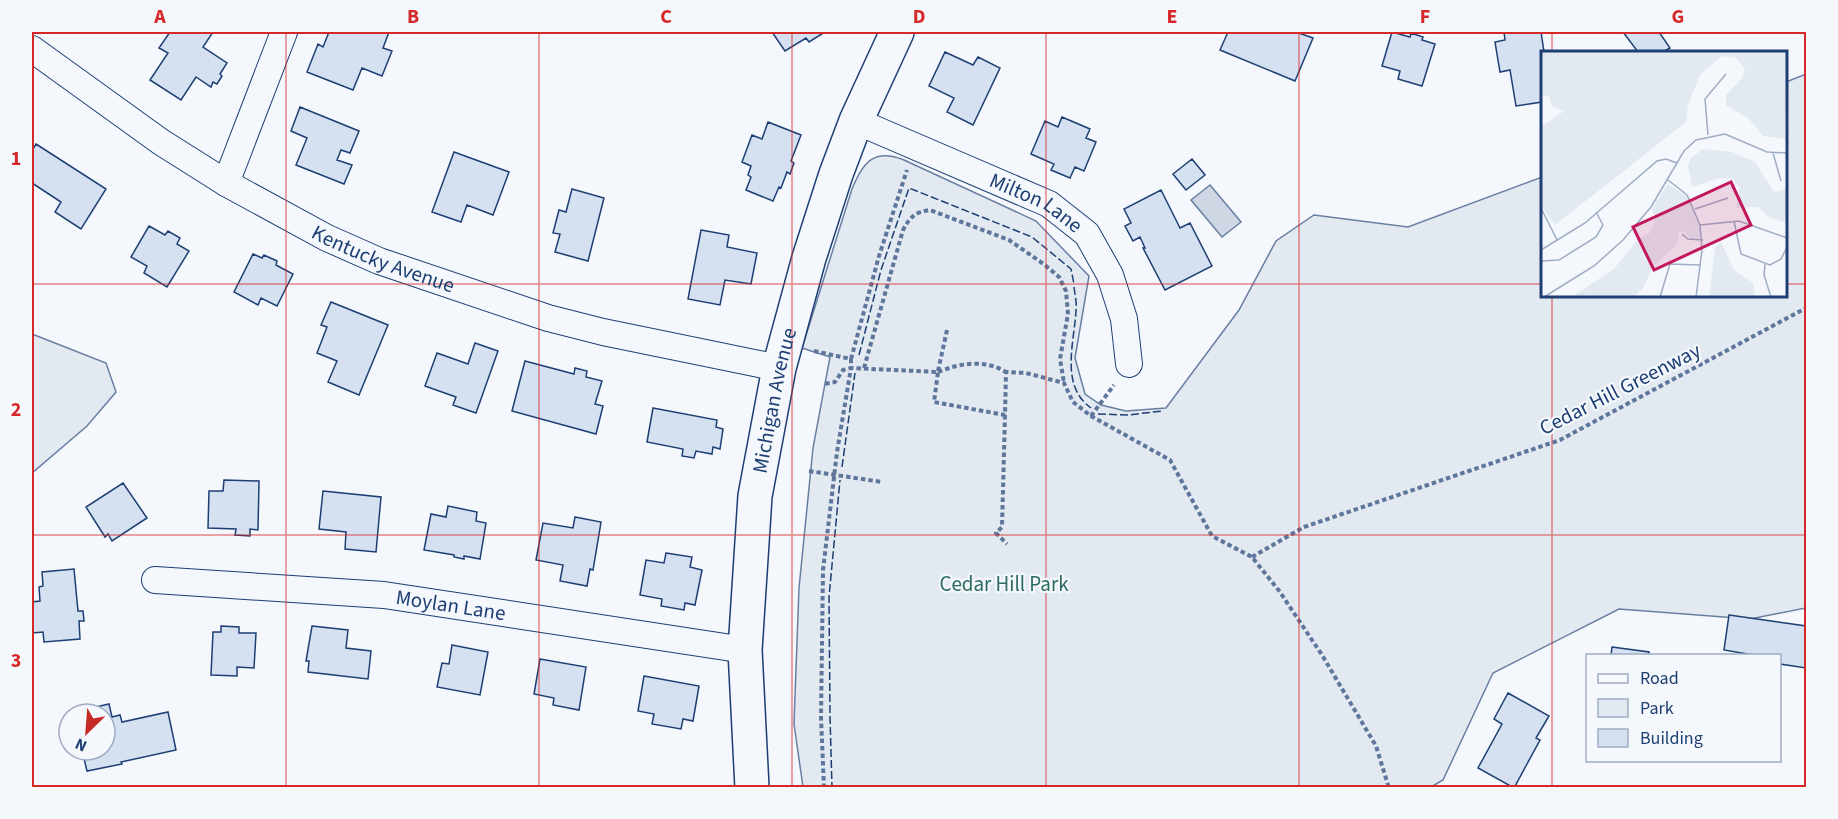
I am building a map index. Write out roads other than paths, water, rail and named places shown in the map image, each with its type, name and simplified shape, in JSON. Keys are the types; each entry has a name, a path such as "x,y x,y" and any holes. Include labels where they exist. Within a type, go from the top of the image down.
{"street":[{"path":"226,183 284,32"},
{"name":"Michigan Avenue","path":"752,788 745,650 755,496 782,356 809,258 856,121 897,32"},
{"name":"Kentucky Avenue","path":"32,49 161,142 226,183 351,249 380,261 517,309 603,332 782,356"},
{"name":"Milton Lane","path":"856,121 1049,204 1087,234 1110,275 1124,319 1129,364"},
{"name":"Moylan Lane","path":"155,580 384,595 745,650"}],"park label":[{"name":"Cedar Hill Park","path":"1004,584"}]}
